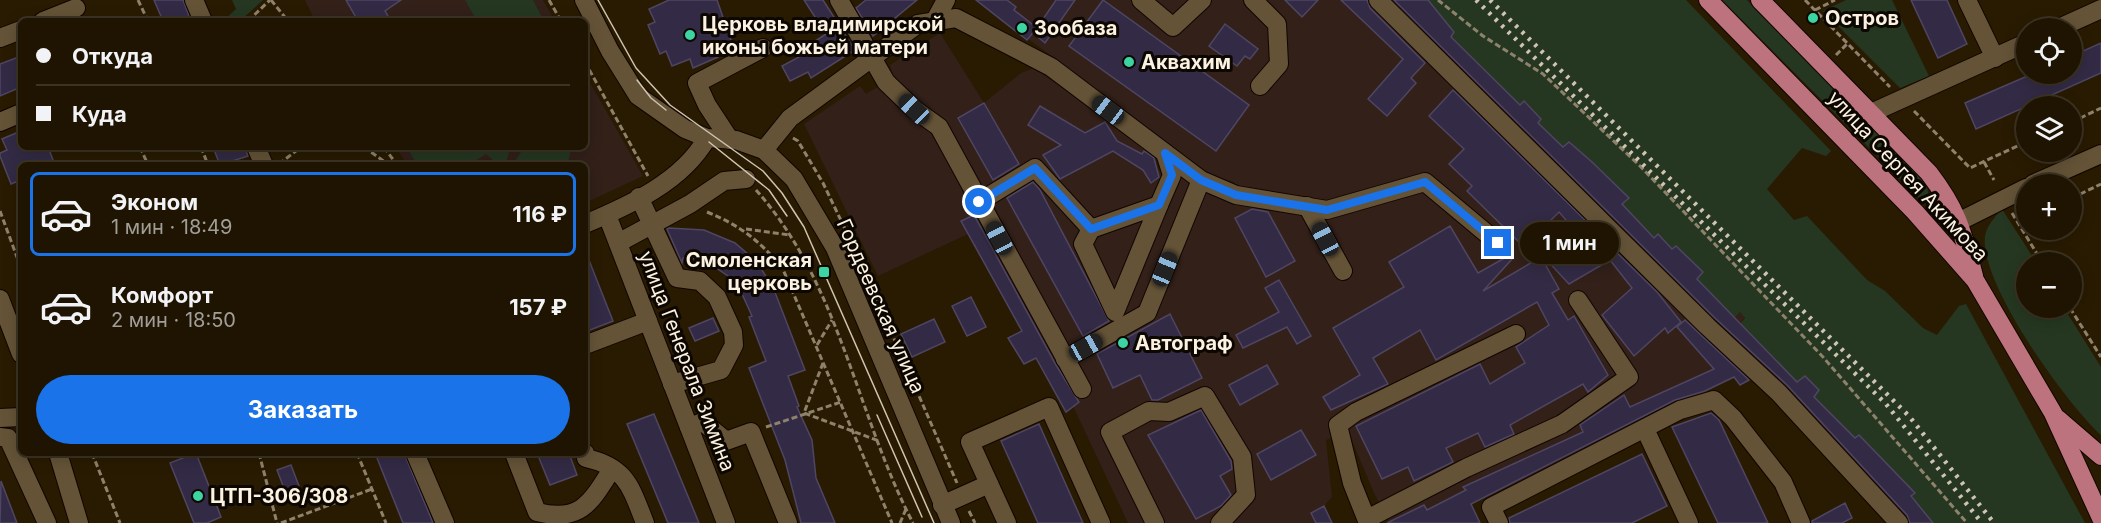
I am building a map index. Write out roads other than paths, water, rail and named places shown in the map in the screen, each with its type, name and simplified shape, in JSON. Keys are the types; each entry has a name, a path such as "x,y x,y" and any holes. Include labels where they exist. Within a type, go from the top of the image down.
{"main road":[{"name":"улица Сергея Акимова","path":"1708,0 1915,212 1975,280"},
{"name":"улица Сергея Акимова","path":"1760,0 1929,173 1949,199 1959,221 1975,280"},
{"path":"1935,236 1959,221"},
{"path":"1975,280 2052,413 2101,518"},
{"path":"2052,413 2101,456"}],"street":[{"path":"194,0 202,18"},
{"name":"Гордеевская улица","path":"584,0 610,51 638,96 685,129 707,138 730,140 764,150 794,179 834,248 951,523"},
{"path":"849,0 853,23 886,82 914,109 939,128 1082,389"},
{"path":"934,22 946,0"},
{"path":"1141,0 1173,27 1202,0"},
{"path":"1253,0 1277,24 1279,64 1260,86"},
{"path":"1378,0 1707,326 1779,393 1899,523"},
{"path":"1967,0 1995,58"},
{"path":"51,18 76,8"},
{"path":"2081,18 2101,9"},
{"path":"764,150 790,118 918,24 956,18 1051,67 1201,180 1236,195 1327,210 1425,182 1498,243"},
{"path":"0,38 18,31"},
{"path":"730,140 707,105 697,82 763,48"},
{"path":"1871,114 2016,48"},
{"path":"0,122 18,114"},
{"path":"588,223 647,193 697,157 707,138"},
{"path":"1159,205 1091,229 1083,244 1115,312 1172,175 1165,153"},
{"path":"2055,174 2101,153"},
{"path":"979,202 1035,168 1091,229"},
{"path":"618,243 690,204 724,181 746,178"},
{"path":"1065,359 1147,313 1201,180"},
{"path":"647,193 650,225 677,278 700,281 717,297 733,332 734,345 721,369 672,384"},
{"path":"1959,221 2016,193"},
{"path":"1307,206 1343,272"},
{"name":"улица Генерала Зимина","path":"607,214 726,523"},
{"path":"0,299 18,346"},
{"path":"1516,334 1356,412 1338,424 1352,483 1367,521 1466,468 1562,424 1629,377 1578,300"},
{"path":"588,344 648,321"},
{"path":"1155,523 1110,432 1149,411 1169,412 1205,396 1242,458 1246,495 1220,523"},
{"path":"1499,523 1491,507 1680,410 1714,400 1732,418 1783,482 1801,523"},
{"path":"1007,523 970,442 1048,407 1101,523"},
{"path":"0,418 18,417"},
{"path":"689,427 703,422 726,441 752,432 788,523"},
{"path":"1645,429 1689,523"},
{"path":"0,437 8,438 47,523"},
{"path":"59,456 79,523"},
{"path":"416,456 445,523"},
{"path":"515,456 537,512 552,518 566,519 584,511 612,469"},
{"path":"586,456 603,462 627,479 645,523"},
{"path":"942,505 989,484"}],"tram line":[{"path":"598,0 636,68 670,105 763,171 782,193 804,227 934,523"},
{"path":"637,80 651,98 666,110"},
{"path":"709,142 769,190 787,216"},
{"path":"877,415 922,517"}],"railway":[{"path":"1476,0 1886,404 1982,523"},
{"path":"1490,0 1909,416 1994,523"}],"place":[{"name":"Остров","path":"1813,18"},
{"name":"Зообаза","path":"1022,28"},
{"name":"Церковь владимирской иконы божьей матери","path":"690,35"},
{"name":"Аквахим","path":"1129,62"},
{"name":"Смоленская церковь","path":"824,272"},
{"name":"Автограф","path":"1123,343"},
{"name":"ЦТП-306/308","path":"198,496"}]}
